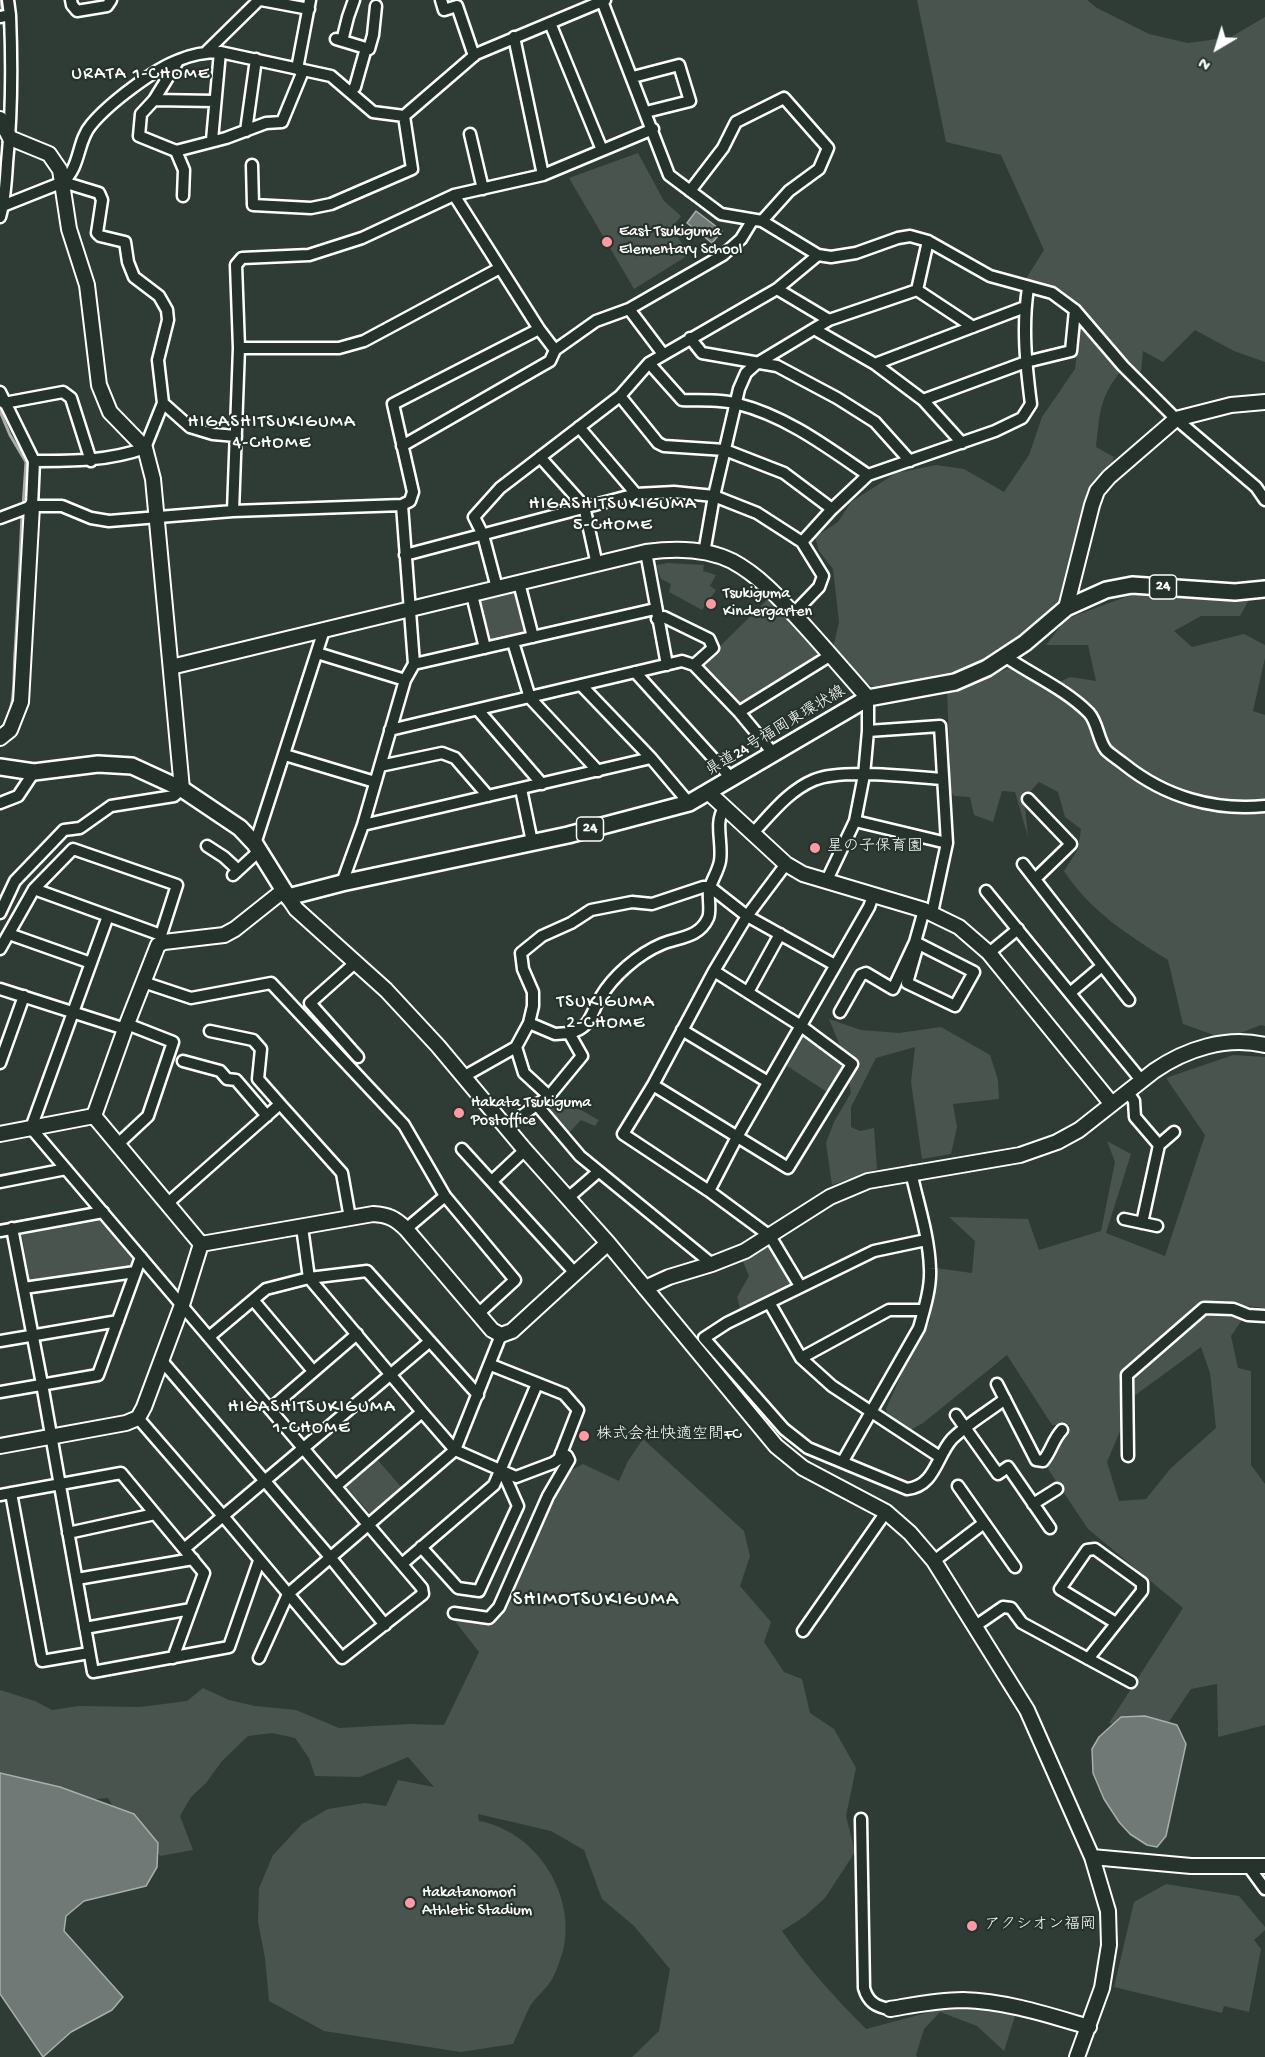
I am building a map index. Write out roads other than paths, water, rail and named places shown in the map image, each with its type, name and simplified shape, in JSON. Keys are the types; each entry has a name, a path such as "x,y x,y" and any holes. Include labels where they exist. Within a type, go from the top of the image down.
{"main road":[{"name":"県道24号福岡東環状線","path":"286,894 568,835 689,803 868,698 955,682 987,668 1006,657 1066,608 1106,590 1132,585 1235,592 1265,589"},
{"path":"0,767 34,772 98,764 132,766 182,789 240,828 257,848 286,894"}],"street":[{"path":"0,218 10,138 13,76 5,16 8,0"},
{"path":"71,0 77,11 107,6 111,0"},
{"path":"178,60 154,100 141,114 140,135 176,150 266,123 282,122 300,70 310,4 260,0 206,52"},
{"path":"354,0 339,40 369,49 376,6"},
{"path":"441,0 444,10 457,6 474,56"},
{"path":"2,206 63,182 72,174 89,126 122,96 178,60 206,52 220,52 331,76 373,112 404,116 474,56 603,1 669,175 690,191 721,214 757,221 818,255 831,257 856,253 910,236 928,241 990,276 1052,293 1075,310 1123,366 1176,419 1256,487 1265,500"},
{"path":"550,23 602,150"},
{"path":"514,38 543,175"},
{"path":"350,92 356,87 366,48"},
{"path":"212,140 220,52"},
{"path":"246,130 256,59"},
{"path":"633,77 679,65 690,101 646,112"},
{"path":"402,446 550,361 555,350 596,321 628,309 723,255 789,191 819,169 828,148 784,98 736,122 723,148 690,191"},
{"path":"154,100 215,101"},
{"path":"252,165 253,205 311,208 331,204 412,169 404,116"},
{"path":"0,119 10,138 49,154 60,170 69,229 87,285 99,385 110,412 145,448 153,479 182,789 174,796 111,806 80,828 64,830 15,881 0,913"},
{"path":"233,511 239,348 236,265 242,258 309,255 362,238 454,195 543,175 653,129"},
{"path":"470,134 483,189"},
{"path":"176,150 184,170 183,196"},
{"path":"34,461 91,461 132,453 145,448 163,403 158,360 168,320 167,309 159,296 134,277 128,262 125,242 100,236 97,233 102,200 99,193 63,182"},
{"path":"454,195 539,329 555,350"},
{"path":"917,290 928,241"},
{"path":"497,588 483,534 474,517 500,488 620,396 649,363 777,289 818,255"},
{"path":"239,348 339,348 364,341 500,268"},
{"path":"802,542 868,475 995,431 1022,418 1031,404 1026,362 1025,307 1028,288"},
{"path":"777,289 829,320"},
{"path":"704,553 714,496 736,403 746,373 756,364 829,320 917,290"},
{"path":"917,290 973,327"},
{"path":"875,364 1025,307"},
{"path":"628,309 663,354"},
{"path":"923,400 1026,362 1071,351 1075,310"},
{"path":"0,518 32,506 62,506 91,518 109,521 233,511 402,505 410,501 412,492 393,404 539,329"},
{"path":"814,329 875,364 923,400 962,443"},
{"path":"690,338 702,353 777,366 837,398 875,422 910,460"},
{"path":"649,363 682,400 736,403 798,428 868,475"},
{"path":"0,392 34,461 21,702 10,730 0,738"},
{"path":"4,403 63,392 70,398 91,461"},
{"path":"620,396 658,443 664,446 725,450 784,473 832,509"},
{"path":"1066,608 1097,491 1120,465 1176,419 1231,405 1265,402"},
{"path":"163,403 190,428 213,434 236,436"},
{"path":"579,427 636,494"},
{"path":"540,457 584,506 597,564"},
{"path":"405,555 636,494 674,492 714,496 757,513 802,542 823,576 819,587 793,614"},
{"path":"342,883 363,825 405,680 414,664 402,505"},
{"path":"171,668 646,552 669,549 704,553 730,560 754,575 775,593 868,698 864,775 855,821 826,882"},
{"path":"646,552 667,664"},
{"path":"519,583 533,637"},
{"path":"472,595 485,648"},
{"path":"414,664 533,637 656,614 709,639 713,648 694,665"},
{"path":"207,846 224,857 235,872 257,848 324,630"},
{"path":"513,642 530,698 598,771"},
{"path":"317,653 405,680"},
{"path":"739,712 831,655"},
{"path":"1006,657 1058,687 1091,715 1105,749 1158,787 1203,804 1243,808 1265,806"},
{"path":"390,730 582,686 681,660 694,665 739,712 773,753"},
{"path":"635,672 731,778"},
{"path":"582,686 651,758 689,803"},
{"path":"478,710 542,784"},
{"path":"840,1012 861,975 866,973 893,989 928,912 947,843 940,726 868,731"},
{"path":"380,766 442,753 455,758 488,796"},
{"path":"285,755 375,782"},
{"path":"363,825 651,758"},
{"path":"0,803 18,796 34,772"},
{"path":"752,834 783,800 814,779 837,773 943,779"},
{"path":"521,789 532,842"},
{"path":"708,792 786,864 803,874 928,912 959,927 989,953 1111,1103"},
{"path":"1028,799 1071,844 1035,879"},
{"path":"529,1023 555,1034 569,1034 578,1031 586,1025 600,998 632,963 661,944 690,936 698,931 710,915 708,902 710,887 720,859 718,816 724,808"},
{"path":"855,821 947,843"},
{"path":"0,950 34,889 73,849 177,885 163,938 158,945 126,1027 94,1116"},
{"path":"786,864 747,916 714,971 653,1085 623,1134 709,1191 770,1236 800,1286"},
{"path":"1023,864 1129,1000"},
{"path":"463,1077 516,1047 529,1023 533,992 523,969 521,953 542,936 572,923 591,910 632,902 652,904 703,887 710,887 747,916 835,965"},
{"path":"34,889 163,938 224,935 286,894 296,909 356,962 417,1022 525,1150 608,1243 776,1446 803,1468 886,1512 910,1533 934,1561 1008,1677 1026,1710 1092,1857 1108,1911 1109,1946 1101,1988 1077,2057"},
{"path":"986,891 1141,1080"},
{"path":"709,1191 736,1137 869,907 873,896"},
{"path":"31,1128 108,916"},
{"path":"989,953 1018,929"},
{"path":"9,934 91,963"},
{"path":"748,992 780,934"},
{"path":"915,942 975,972 955,1006 907,983 917,948 915,942"},
{"path":"356,962 310,1003 358,1057"},
{"path":"1070,993 1102,966"},
{"path":"653,1085 788,1168 852,1064 801,1026 714,971"},
{"path":"144,982 191,998 270,983 404,1125 445,1196 516,1280 478,1314"},
{"path":"0,988 173,1042 148,1116 117,1144"},
{"path":"0,1063 24,996"},
{"path":"0,1030 12,1028"},
{"path":"682,1030 768,1082"},
{"path":"210,1031 253,1040 261,1049 258,1079 342,1173 350,1218"},
{"path":"506,1128 549,1095 582,1059 582,1054 569,1034"},
{"path":"645,1288 669,1277 745,1251 846,1189 882,1177 993,1160 1040,1149 1080,1130 1111,1103 1166,1062 1191,1051 1227,1042 1265,1045"},
{"path":"516,1047 524,1073 549,1095"},
{"path":"183,1060 220,1071 227,1079 236,1080 267,1116"},
{"path":"1127,1091 1134,1101 1135,1117 1159,1145"},
{"path":"168,1203 280,1104"},
{"path":"536,1104 580,1156 712,1264"},
{"path":"0,1134 94,1116"},
{"path":"94,1116 201,1244"},
{"path":"31,1128 369,1524 422,1588 423,1593 342,1658 138,1418"},
{"path":"1142,1223 1159,1145 1174,1132"},
{"path":"462,1149 575,1273"},
{"path":"492,1180 525,1150"},
{"path":"0,1182 66,1168"},
{"path":"568,1198 598,1172"},
{"path":"843,1461 919,1328 924,1310 930,1270 911,1172"},
{"path":"406,1229 445,1196"},
{"path":"0,1231 104,1212"},
{"path":"201,1244 373,1214 388,1215 406,1229 492,1330 501,1335 512,1331 608,1243"},
{"path":"1124,1219 1157,1226"},
{"path":"302,1227 309,1278 456,1450 516,1477 553,1463 561,1453 579,1410 564,1394 490,1365"},
{"path":"12,1228 93,1672 229,1647 259,1561"},
{"path":"926,1240 874,1251 800,1286 770,1304 727,1323 704,1338 784,1429 808,1448 908,1489 918,1488 932,1475 952,1439 1005,1399"},
{"path":"0,1446 126,1423 138,1418 162,1361 201,1244"},
{"path":"0,1392 98,1375 141,1257"},
{"path":"209,1337 266,1289 309,1278 367,1271 478,1395"},
{"path":"24,1288 135,1272"},
{"path":"254,1301 313,1371"},
{"path":"770,1304 801,1358 832,1386 940,1457"},
{"path":"1128,1456 1127,1375 1204,1308 1233,1309 1248,1315 1265,1316"},
{"path":"801,1358 889,1310 924,1310"},
{"path":"0,1341 118,1321"},
{"path":"270,1409 357,1334"},
{"path":"259,1658 288,1594 456,1450 501,1335"},
{"path":"184,1549 429,1342"},
{"path":"162,1361 330,1557 385,1625"},
{"path":"402,1564 494,1485 537,1383"},
{"path":"997,1384 1036,1460 1043,1461 1050,1453 1053,1441 1062,1430"},
{"path":"336,1486 422,1412"},
{"path":"956,1415 998,1474 1008,1467 1050,1528"},
{"path":"454,1612 489,1618 499,1607 548,1496 569,1460 561,1453"},
{"path":"422,1547 458,1588 479,1591 518,1506 501,1470"},
{"path":"89,1653 42,1661 6,1494 121,1473 204,1573 173,1658"},
{"path":"958,1486 1015,1567"},
{"path":"1033,1504 1057,1489"},
{"path":"803,1631 886,1512"},
{"path":"68,1533 155,1514"},
{"path":"934,1561 984,1523"},
{"path":"1088,1659 1142,1591 1142,1583 1095,1549 1087,1551 1060,1589 1116,1623"},
{"path":"77,1579 193,1559"},
{"path":"974,1626 1003,1606 1011,1608 1022,1623 1131,1682"},
{"path":"85,1628 190,1609"},
{"path":"861,1819 864,1988 873,2003 890,2009 930,2002 962,2000 998,2003 1089,2027"},
{"path":"1092,1857 1191,1866 1265,1866"},
{"path":"1249,1867 1265,1889"}],"waterway":[{"path":"1,0 6,41"},
{"path":"5,116 6,50"},
{"path":"0,411 10,435 26,462 23,507"},
{"path":"1,729 12,703 22,514"}],"place":[{"name":"East Tsukiguma Elementary School","path":"607,242"},
{"name":"Tsukiguma Kindergarten","path":"711,604"},
{"name":"星の子保育園","path":"815,848"},
{"name":"Hakata Tsukiguma Postoffice","path":"459,1113"},
{"name":"株式会社快適空間FC","path":"584,1436"},
{"name":"Hakatanomori Athletic Stadium","path":"410,1903"},
{"name":"アクシオン福岡","path":"972,1926"}],"district":[{"name":"URATA 1-CHOME","path":"141,75"},
{"name":"HIGASHITSUKIGUMA 4-CHOME","path":"272,433"},
{"name":"HIGASHITSUKIGUMA 5-CHOME","path":"613,515"},
{"name":"TSUKIGUMA 2-CHOME","path":"606,1013"},
{"name":"HIGASHITSUKIGUMA 1-CHOME","path":"312,1418"},
{"name":"SHIMOTSUKIGUMA","path":"596,1601"}]}
